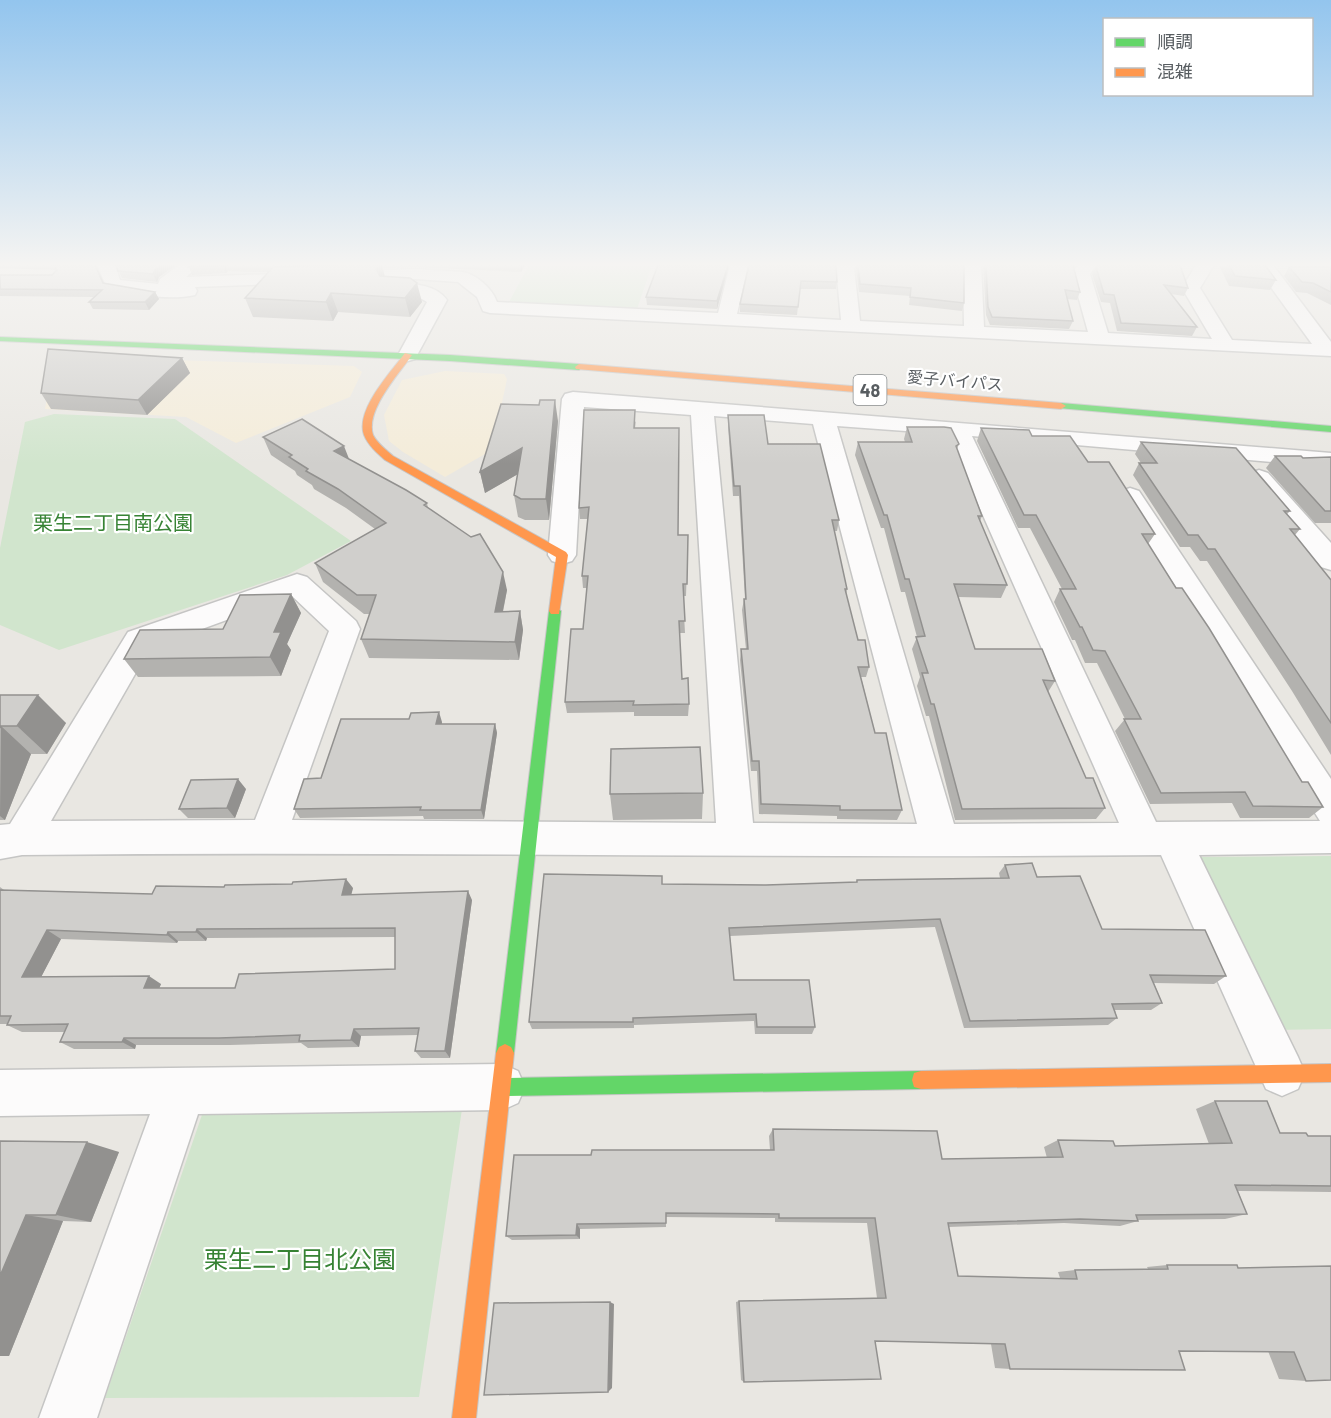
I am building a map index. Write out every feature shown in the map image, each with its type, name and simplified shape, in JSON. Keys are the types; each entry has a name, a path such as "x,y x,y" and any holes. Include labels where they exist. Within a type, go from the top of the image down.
{"main road":[{"name":"愛子バイパス","path":"92,331 411,349 1331,429"},
{"name":"愛子バイパス","path":"0,339 607,355"},
{"path":"411,349 367,417 367,430 374,445 389,458 562,555 527,839 502,1087 464,1418"},
{"path":"502,1087 1331,1073"}],"street":[{"path":"411,349 421,331"},
{"path":"957,331 1327,351 1312,331"},
{"path":"1098,331 1100,339"},
{"path":"1217,331 1226,346"},
{"path":"562,555 573,399 1094,439 1331,460"},
{"path":"702,409 736,839"},
{"path":"823,418 940,841"},
{"path":"956,428 1158,838 1282,1073"},
{"path":"1094,439 1331,809"},
{"path":"1236,452 1331,561"},
{"path":"11,840 139,640 297,584 345,629 267,836"},
{"path":"11,840 267,836 940,841 1331,837"},
{"path":"0,1093 502,1087"},
{"path":"69,1418 182,1091"}],"shaded area":[{"path":"54,356 354,366 362,372 350,397 236,443 186,417 45,409"},
{"path":"445,371 504,374 507,379 492,450 445,477 389,441 384,415 402,380"}],"green space":[{"name":"栗生二丁目南公園","path":"54,414 175,419 351,541 287,575 59,650 0,625 0,548 25,422"},
{"path":"1331,856 1331,1029 1274,1030 1190,857"},
{"name":"栗生二丁目北公園","path":"204,1109 462,1109 419,1397 105,1398"}],"building":[{"path":"48,349 182,358 138,400 41,393"},
{"path":"540,400 555,400 546,499 521,499 514,495 522,448 480,472 501,404 539,405"},
{"path":"584,410 635,410 634,428 679,428 678,535 688,535 687,584 683,584 685,621 679,621 682,679 688,678 689,704 633,705 634,701 565,702 571,629 583,629 588,576 582,576 589,507 579,508"},
{"path":"728,415 764,415 768,444 820,444 839,520 832,520 847,589 845,589 858,640 865,640 869,667 858,667 875,733 886,733 902,810 840,810 840,806 761,804 759,761 752,761 741,649 748,649 740,486 734,486"},
{"path":"302,419 344,446 334,451 427,503 424,505 471,537 480,534 503,572 495,612 520,611 515,642 361,639 376,595 357,595 315,563 386,523 338,489 306,471 308,469 289,457 292,455 263,437"},
{"path":"907,427 951,428 959,444 956,446 982,516 978,516 1007,585 954,584 975,649 1042,649 1055,681 1043,680 1086,778 1093,778 1105,808 962,809 934,704 931,704 922,673 928,673 916,637 925,636 909,579 905,579 887,515 884,515 858,442 912,442"},
{"path":"981,428 1029,430 1032,436 1070,436 1088,462 1109,462 1155,534 1142,534 1176,588 1182,588 1209,628 1302,782 1308,782 1323,807 1253,806 1245,792 1161,793 1124,719 1141,719 1105,651 1093,650 1080,627 1060,589 1076,589 1036,515 1024,515"},
{"path":"1141,442 1236,448 1290,511 1284,511 1300,529 1290,529 1331,580 1331,723 1215,549 1208,549 1198,535 1188,535 1139,463 1157,463"},
{"path":"1275,456 1331,457 1331,511 1325,511"},
{"path":"291,594 274,632 281,632 270,657 124,659 140,630 223,629 240,595"},
{"path":"0,695 38,695 17,726 1,726 0,728"},
{"path":"439,712 436,724 495,724 481,810 420,810 421,807 294,809 304,779 321,778 341,719 409,719 411,713"},
{"path":"700,747 703,793 610,794 611,749"},
{"path":"238,779 227,808 179,809 191,780"},
{"path":"1032,863 1037,877 1080,876 1102,929 1205,930 1226,976 1150,975 1162,1003 1112,1004 1117,1018 970,1021 940,919 729,928 734,980 809,980 815,1027 757,1027 756,1014 633,1018 633,1022 529,1022 544,874 662,876 662,884 766,885 857,882 857,880 1009,878 1005,865"},
{"path":"346,879 342,895 468,891 445,1051 415,1051 419,1028 354,1029 351,1040 299,1041 300,1035 124,1038 122,1042 60,1042 68,1024 7,1025 11,1016 0,1016 0,890 152,894 156,886 224,887 225,885 292,884 293,882","holes":["395,928 395,969 239,974 235,988 144,988 149,976 22,977 47,930 167,935 168,932 196,932 197,929"]},
{"path":"1215,1101 1267,1101 1280,1133 1331,1136 1331,1186 1235,1185 1247,1214 1136,1215 1138,1221 1080,1219 948,1223 958,1276 1077,1279 1075,1270 1168,1269 1167,1265 1237,1265 1238,1268 1331,1266 1331,1380 1306,1381 1294,1352 1179,1351 1185,1370 1010,1369 1005,1344 875,1341 881,1379 744,1382 739,1301 886,1298 875,1218 779,1218 779,1214 666,1213 666,1223 577,1224 576,1235 506,1236 514,1155 591,1155 592,1150 774,1150 773,1129 937,1131 942,1159 1063,1157 1058,1140 1113,1141 1115,1146 1232,1143"},
{"path":"0,1141 87,1142 56,1215 26,1215 0,1276"},
{"path":"610,1302 608,1392 484,1395 494,1303"}],"traffic: fast":[{"path":"0,339 450,358 579,367"},
{"path":"1061,406 1331,429"},
{"path":"505,1053 555,611"},
{"path":"502,1087 921,1080"}],"traffic: slow":[{"path":"408,355 374,403 367,424 370,437 389,458 562,555 555,611"},
{"path":"579,367 1061,406"},
{"path":"464,1418 505,1053"},
{"path":"921,1080 1331,1073"}]}
